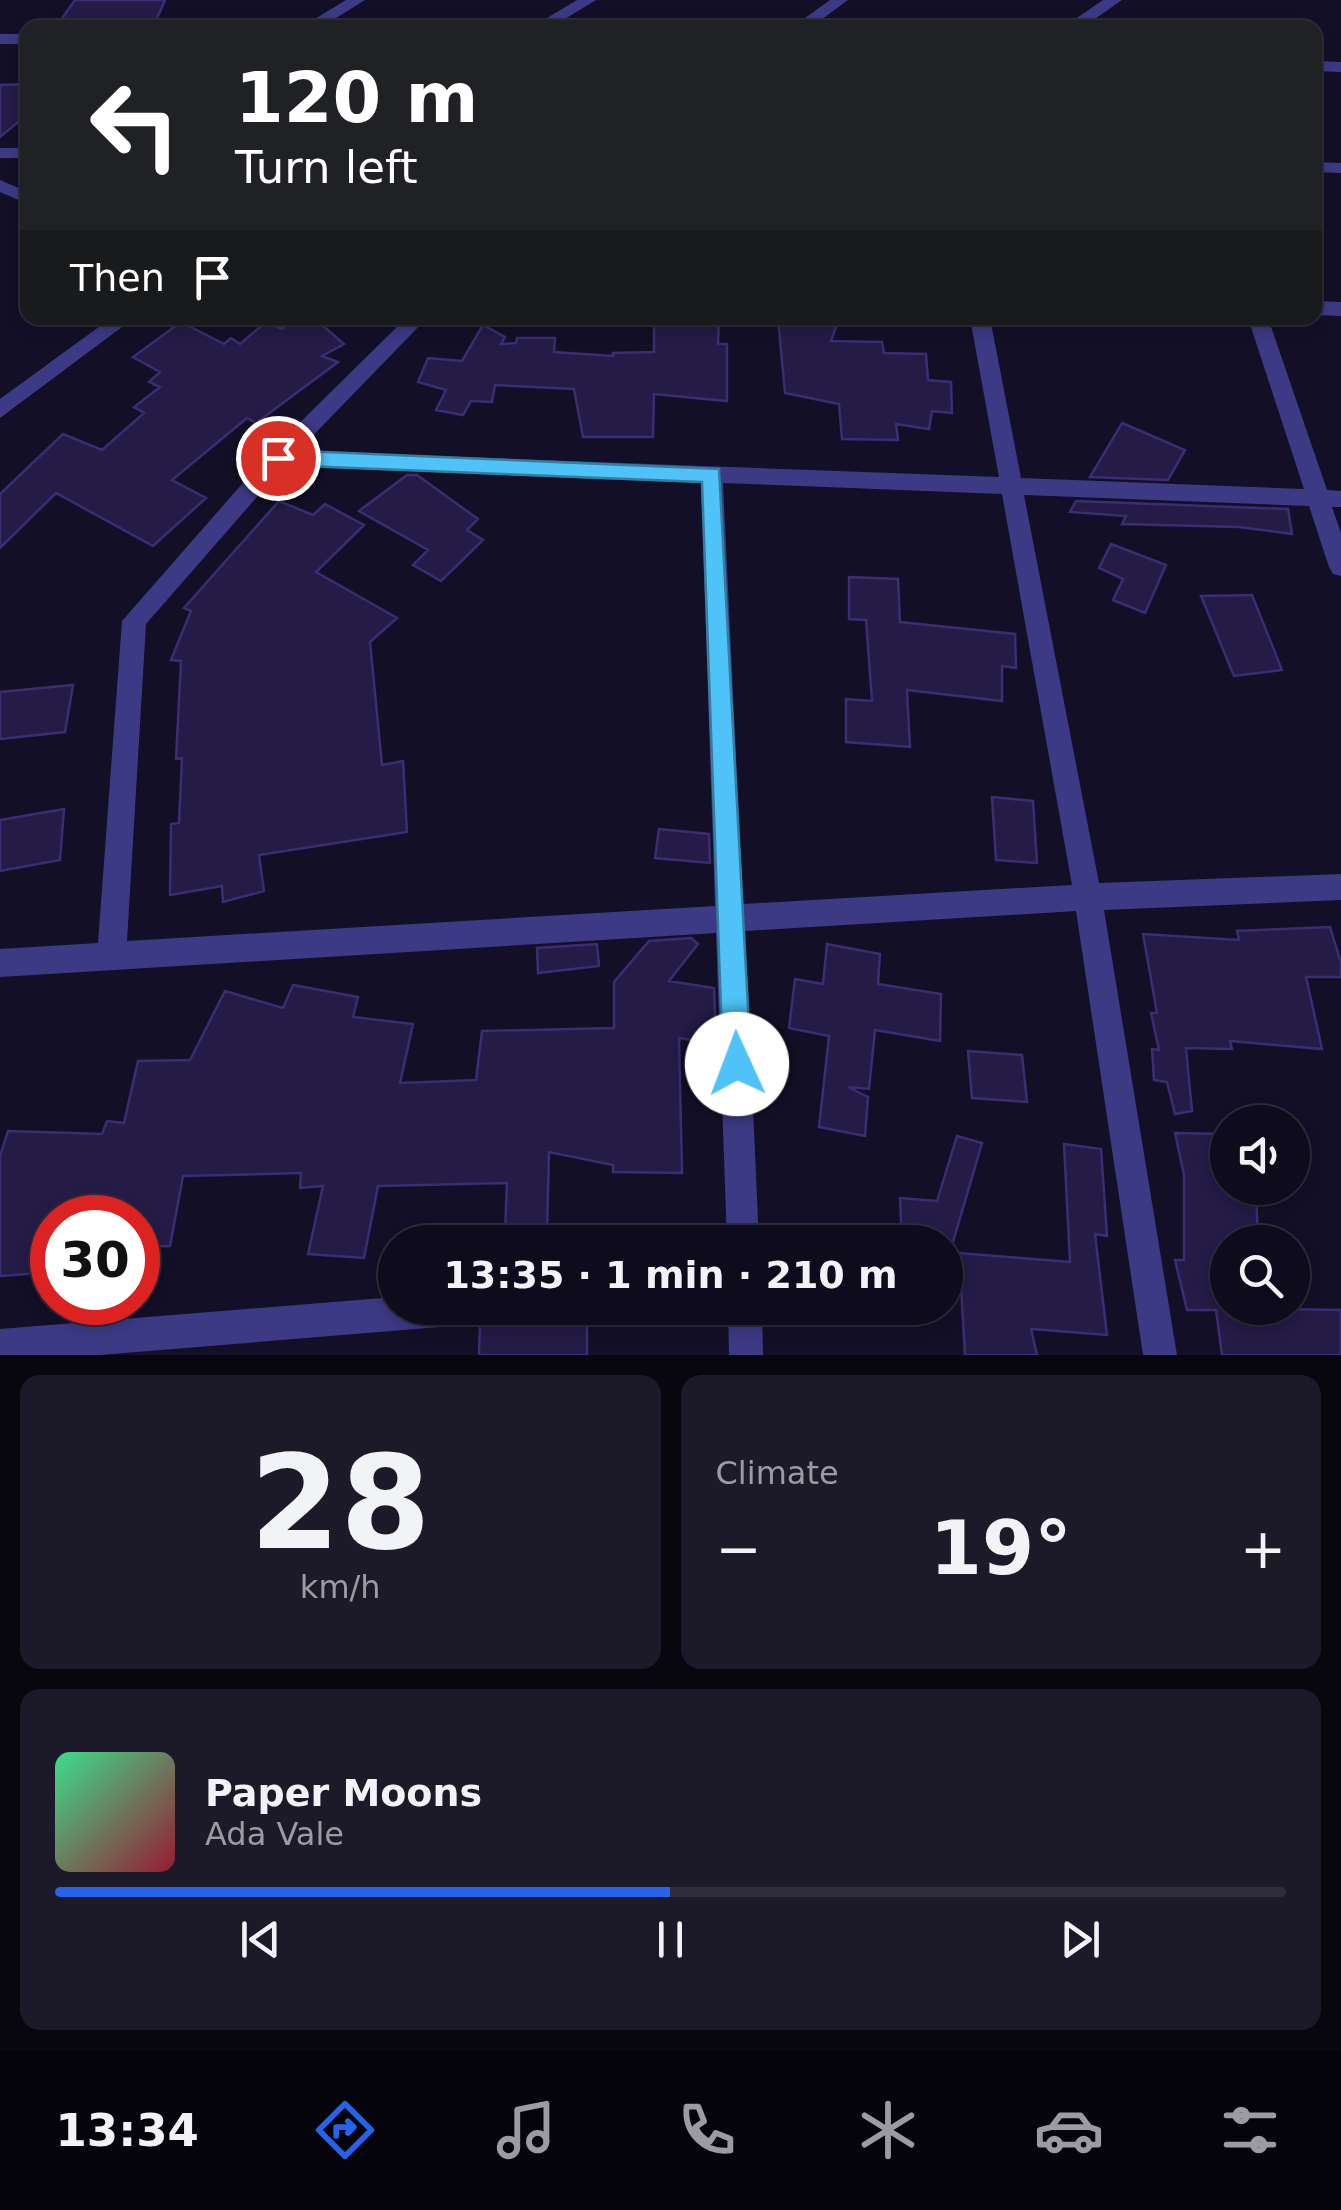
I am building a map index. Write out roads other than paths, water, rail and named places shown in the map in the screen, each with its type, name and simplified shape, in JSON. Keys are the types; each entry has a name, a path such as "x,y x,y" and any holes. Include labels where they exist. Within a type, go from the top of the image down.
{"street":[{"path":"322,20 357,0"},
{"path":"551,20 588,0"},
{"path":"811,20 840,0"},
{"path":"1083,20 1114,0"},
{"path":"0,410 115,325"},
{"path":"112,956 134,621 278,458 410,325"},
{"path":"981,325 1088,897 1160,1355"},
{"path":"1260,325 1341,567"},
{"path":"278,458 1341,499"},
{"path":"712,474 742,1225"},
{"path":"0,963 1088,897 1341,887"},
{"path":"0,1346 378,1315"},
{"path":"745,1325 746,1355"}]}
